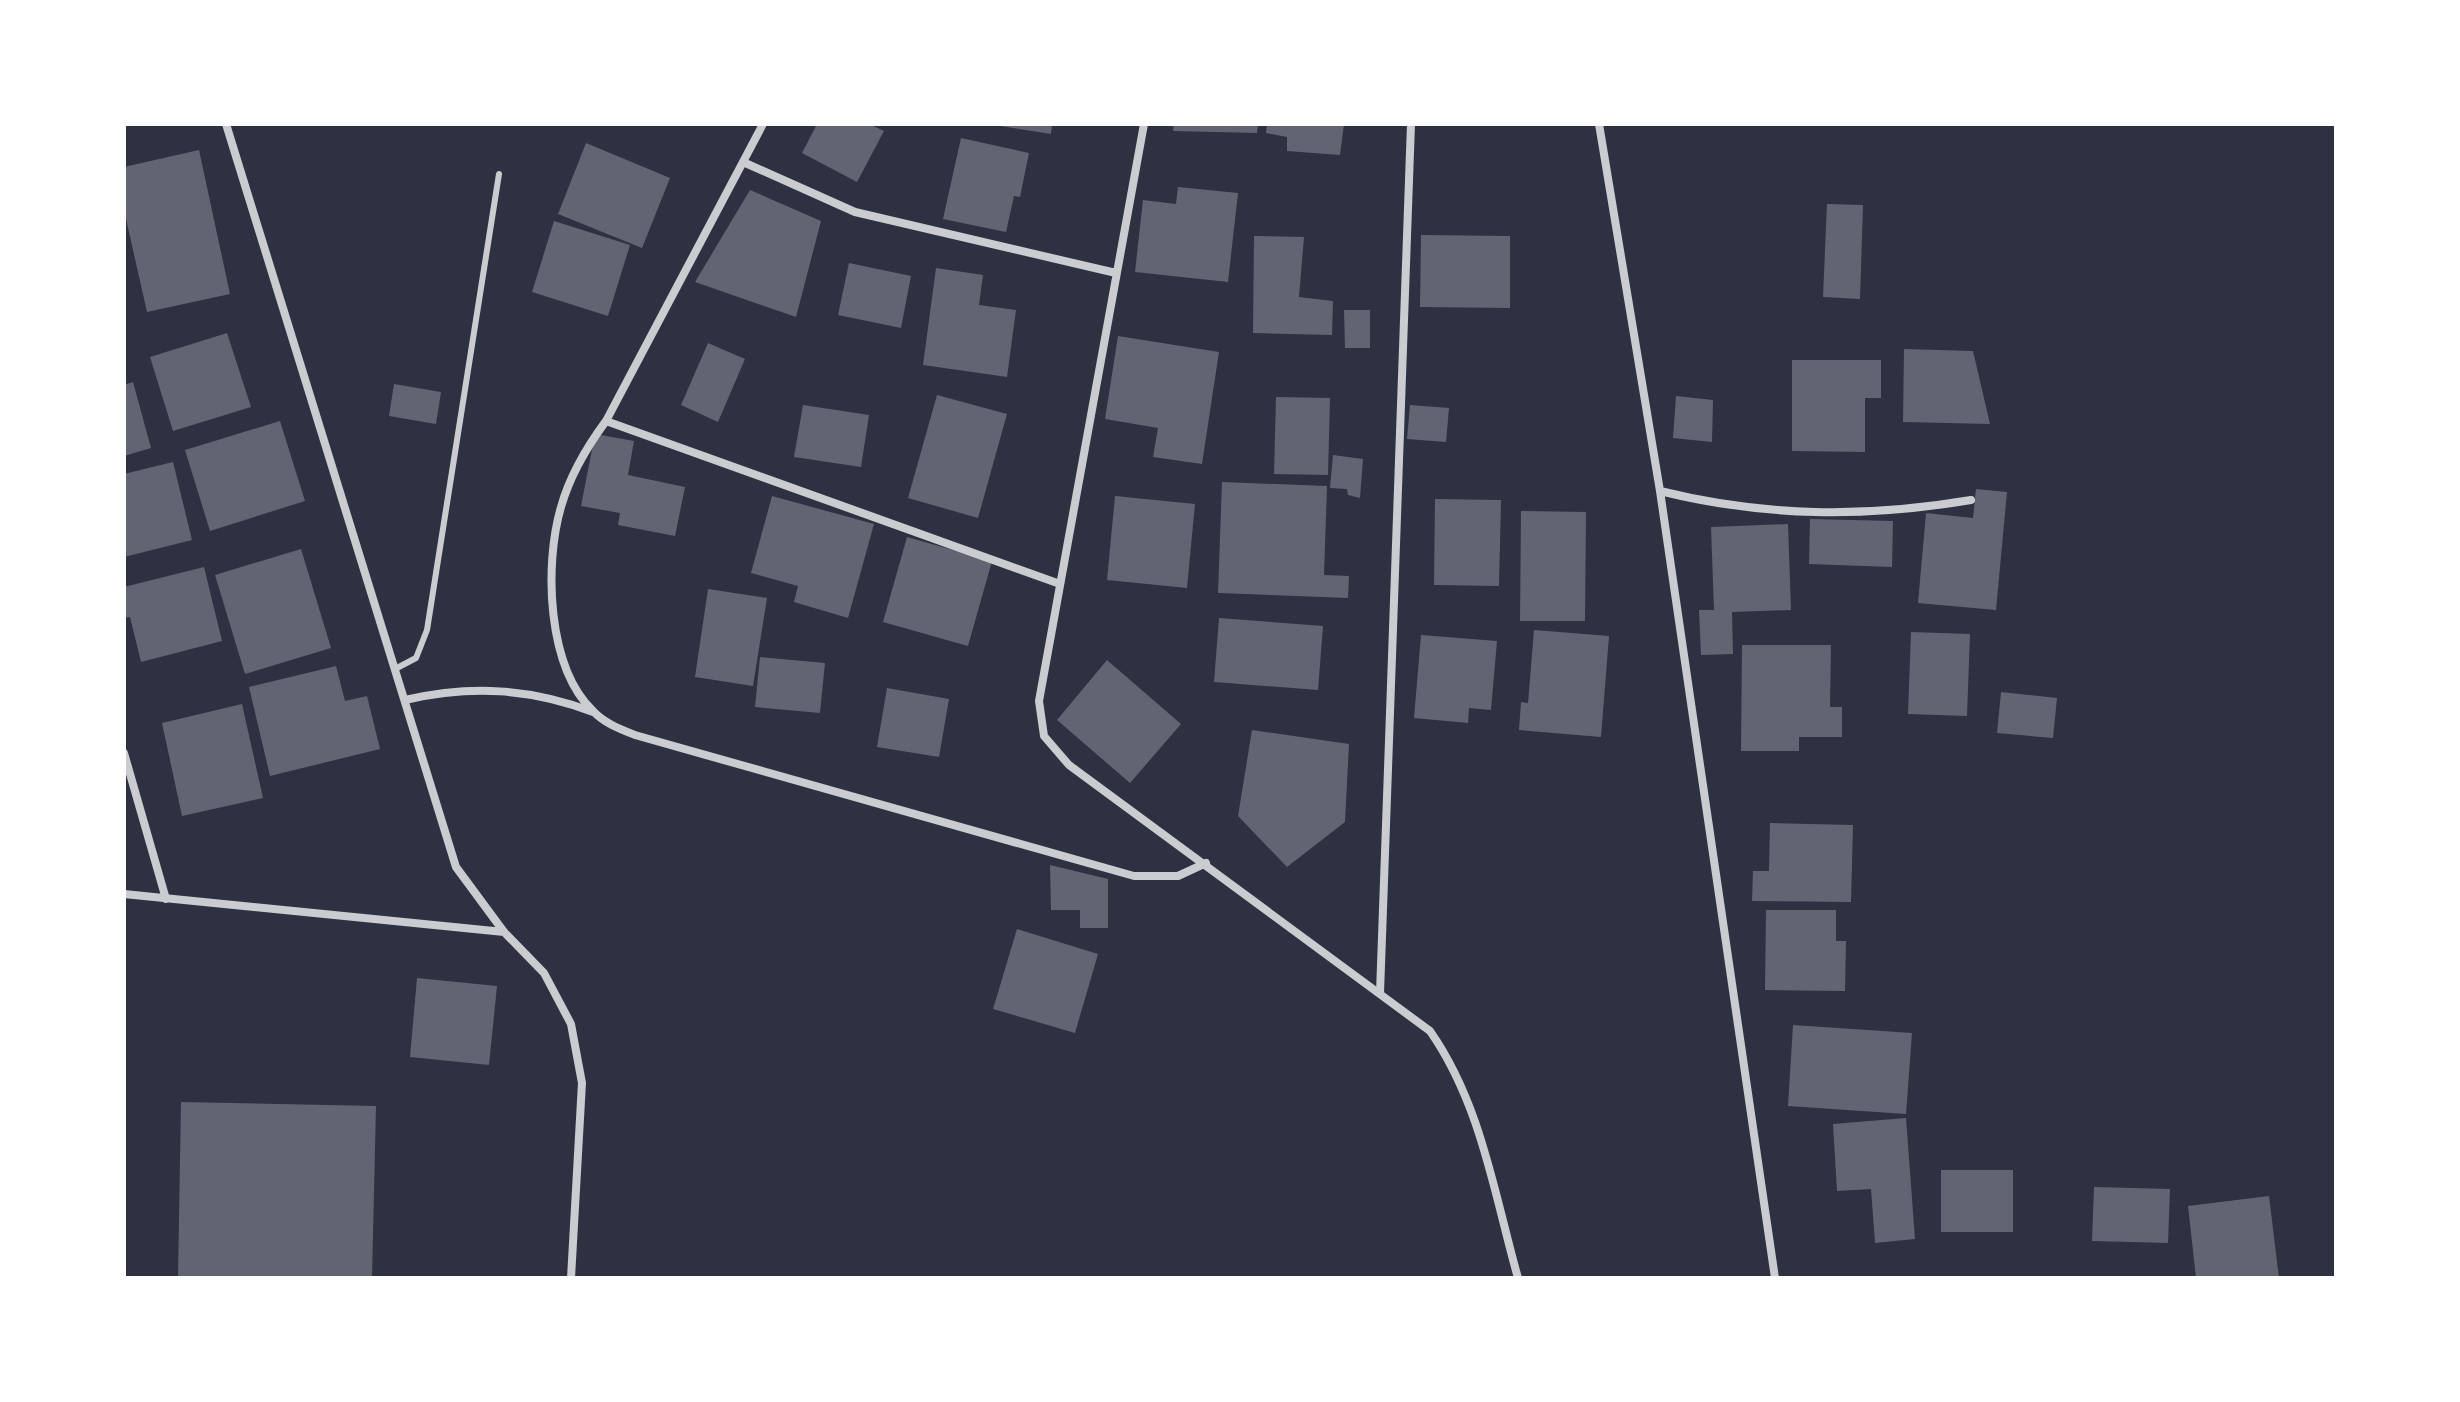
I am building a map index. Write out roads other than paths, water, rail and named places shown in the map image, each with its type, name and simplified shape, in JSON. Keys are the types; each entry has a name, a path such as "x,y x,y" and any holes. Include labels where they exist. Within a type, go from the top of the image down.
{"street":[{"path":"226,124 456,867 504,932 544,973 559,997 579,1053 582,1083 571,1278"},
{"path":"594,712 578,694 558,636 551,574 560,509 571,477 606,421 763,124"},
{"path":"1144,124 1039,701 1044,736 1069,765 1430,1031 1465,1091 1518,1278"},
{"path":"1380,993 1411,124"},
{"path":"1599,124 1660,491 1775,1278"},
{"path":"743,162 855,212 1116,273"},
{"path":"606,421 1060,584"},
{"path":"1660,491 1737,507 1796,514 1855,515 1971,500"},
{"path":"405,700 450,691 504,690 564,701 594,712 635,735 1134,876 1162,879 1178,876 1206,863"},
{"path":"124,753 166,899"},
{"path":"124,894 504,932"}],"lane":[{"path":"395,669 416,658 427,630 499,174"}]}
